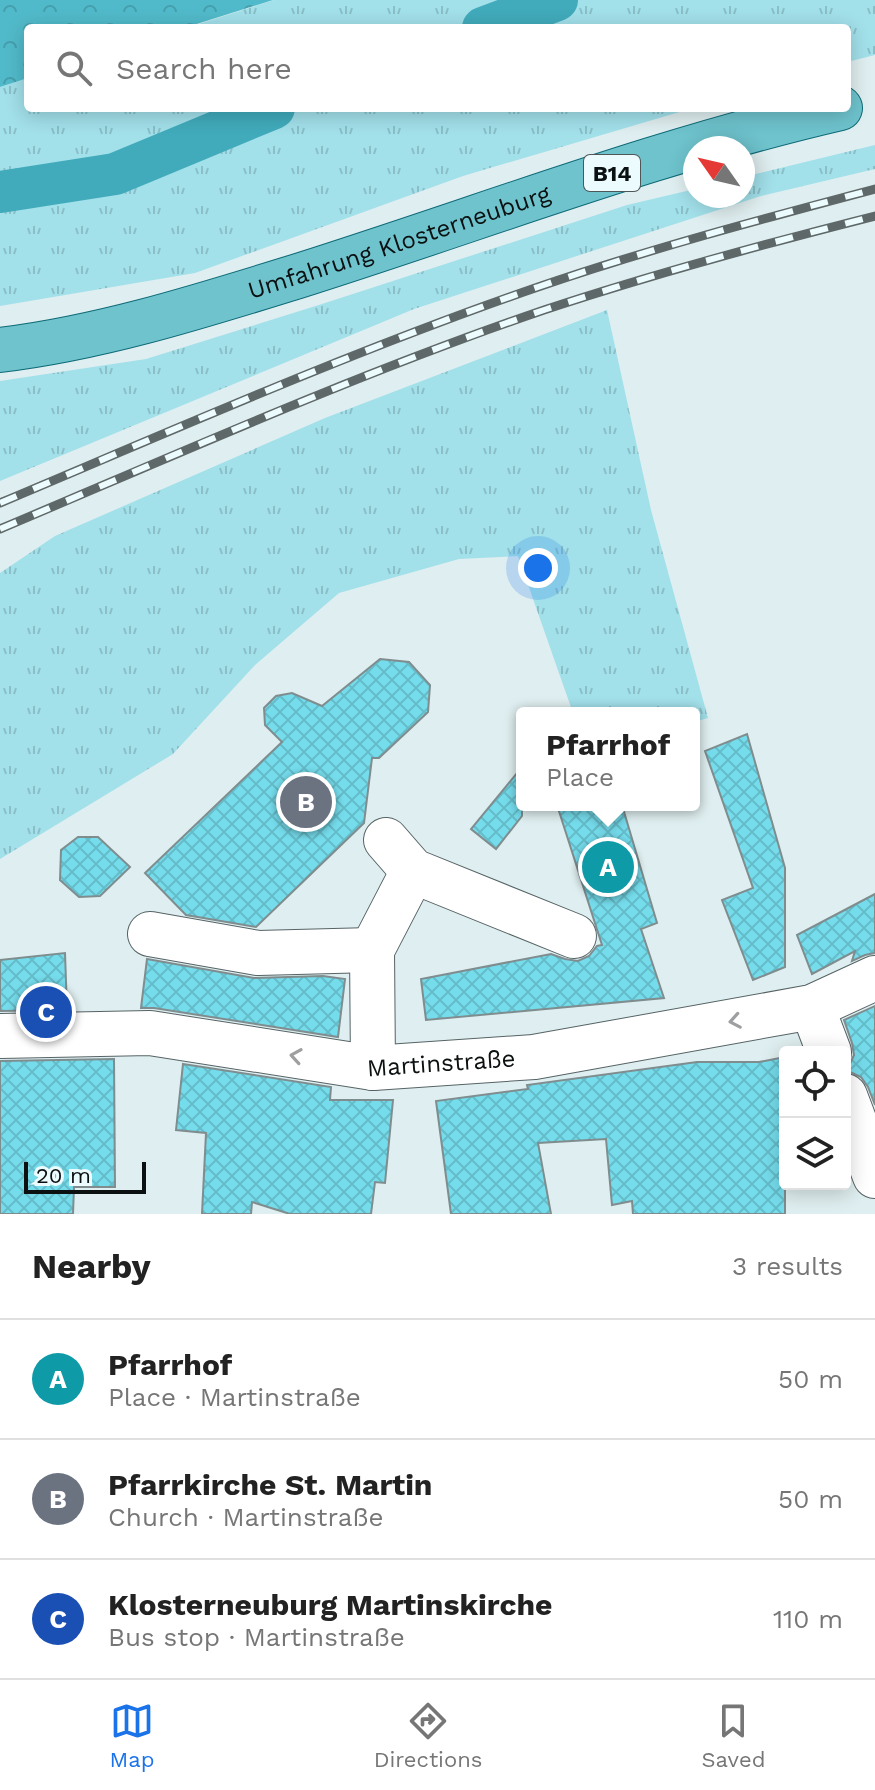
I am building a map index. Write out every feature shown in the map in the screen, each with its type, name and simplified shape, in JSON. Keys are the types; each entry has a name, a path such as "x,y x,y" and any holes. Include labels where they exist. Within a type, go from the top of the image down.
{"main road":[{"path":"851,105 875,100"},
{"name":"Umfahrung Klosterneuburg","path":"0,350 52,344 212,303 679,152 825,112"}],"street":[{"path":"373,1068 372,950 399,856 574,936"},
{"path":"150,934 258,953 372,950"},
{"name":"Martinstraße","path":"0,1036 150,1033 373,1068 534,1057 812,1007 875,978"},
{"path":"812,1007 827,1046"},
{"path":"851,1112 875,1176"}],"green space":[{"path":"0,0 273,0 197,24 24,24 24,79 0,87"},
{"path":"274,0 875,0 875,55 851,61 851,24 199,24"},
{"path":"24,79 24,112 679,112 463,176 195,273 0,306 0,87"},
{"path":"875,145 875,169 755,198 755,174"},
{"path":"683,192 683,208 724,208 414,309 0,481 0,381 146,359 627,205"},
{"path":"607,310 651,510 708,718 700,720 700,707 571,707 518,556 459,559 339,593 255,665 173,754 0,859 0,573 55,536 325,418"}],"building":[{"path":"380,659 409,662 430,685 428,712 379,758 372,758 364,823 256,927 186,915 145,873 282,742 265,725 264,708 276,696 292,693 322,706"},
{"path":"747,734 785,868 785,967 753,980 722,900 753,888 705,751"},
{"path":"516,774 516,811 522,811 522,816 496,849 471,829"},
{"path":"559,811 624,811 657,923 641,929 664,998 426,1020 421,979 551,954 578,961 602,945"},
{"path":"78,837 98,837 130,867 100,896 79,897 60,880 61,850"},
{"path":"875,894 875,953 852,961 855,951 812,974 797,935"},
{"path":"65,953 67,1010 0,1011 0,960"},
{"path":"147,959 254,978 323,976 345,979 338,1037 141,1008"},
{"path":"875,1006 875,1105 861,1077 851,1072 854,1055 844,1020"},
{"path":"779,1058 779,1190 785,1190 785,1214 633,1214 632,1201 612,1205 606,1139 538,1143 551,1214 451,1214 436,1101 697,1062 759,1062"},
{"path":"114,1059 115,1187 74,1187 73,1214 0,1214 0,1061"},
{"path":"183,1064 331,1087 330,1100 393,1100 385,1183 375,1182 371,1214 290,1214 252,1202 251,1214 202,1214 206,1133 176,1130"}],"waterway":[{"path":"494,24 557,0"},
{"path":"0,192 115,174 264,112"}],"railway":[{"path":"0,503 267,390 470,311 622,260 875,189"},
{"path":"0,529 270,415 475,334 667,272 875,216"}],"place":[{"name":"Pfarrkirche St. Martin","path":"306,802"},
{"name":"Pfarrhof","path":"608,867"},
{"name":"Klosterneuburg Martinskirche","path":"46,1012"}]}
